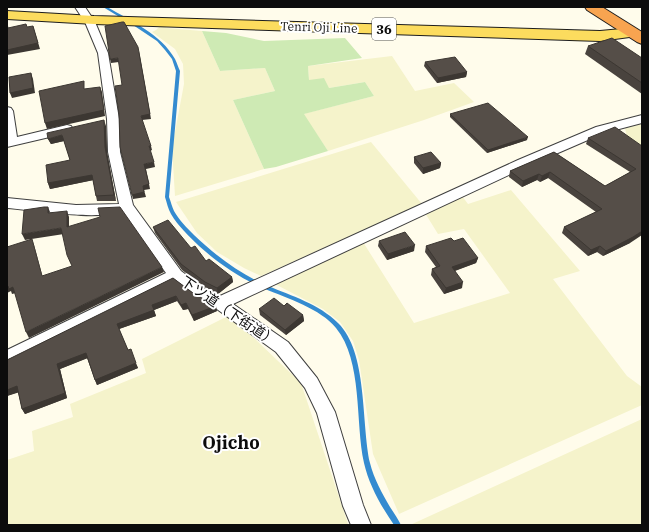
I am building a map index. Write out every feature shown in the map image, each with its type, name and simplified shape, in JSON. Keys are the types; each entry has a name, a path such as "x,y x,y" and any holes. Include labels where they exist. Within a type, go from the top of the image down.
{"highway":[{"path":"592,7 637,36"}],"main road":[{"name":"Tenri Oji Line","path":"7,15 84,13 119,20 136,21 637,36"}],"street":[{"name":"下ツ道（下街道）","path":"84,13 90,22 103,53 113,119 114,152 126,206 176,275 200,293 220,303 282,347 311,383 326,412 361,525"},
{"path":"7,112 10,143 82,126"},
{"path":"98,122 113,119"},
{"path":"220,303 523,163 600,130 642,120"},
{"path":"7,203 68,209 105,210 126,206"},
{"path":"7,358 176,275"}],"shaded area":[{"path":"161,25 167,28 202,31 220,71 265,68 275,91 233,100 264,169 175,196 172,148 184,84 183,64 175,49 152,32"},
{"path":"392,56 415,91 454,83 474,102 328,151 303,114 374,96 365,82 329,88 309,80 308,66"},
{"path":"642,124 642,149 627,137 625,128"},
{"path":"371,142 422,204 261,276 217,252 197,233 176,202"},
{"path":"511,190 580,271 553,279 627,376 642,387 642,405 399,514 373,454 359,360 353,341 340,322 323,309 273,283 363,242 414,323 510,293 464,229 438,234 425,213 462,196 468,204"},
{"path":"230,315 301,383 348,524 7,525 7,460 34,451 32,431 73,417 70,404 146,373 142,359"},
{"path":"642,419 642,525 410,525"}],"green space":[{"path":"202,31 226,33 264,41 345,38 362,58 308,66 309,80 324,78 329,88 365,82 374,96 304,114 328,151 276,167 264,169 233,100 275,91 265,68 220,71"}],"building":[{"path":"124,22 138,47 150,114 141,116 151,146 149,146 154,162 144,164 149,184 143,186 144,192 132,195 120,147 119,114 115,86 122,85 118,58 110,59 105,26"},
{"path":"7,24 8,28 26,24 27,27 33,26 38,43 7,50"},
{"path":"612,38 642,58 642,83 588,46"},
{"path":"455,57 467,72 438,78 425,62"},
{"path":"31,73 33,88 10,93 9,77"},
{"path":"84,81 84,89 100,87 104,110 45,123 39,91"},
{"path":"488,103 528,137 488,150 450,114"},
{"path":"104,120 105,147 114,195 96,196 92,175 48,183 46,165 70,160 62,135 48,139 47,133"},
{"path":"615,127 642,146 642,231 606,251 600,246 591,250 564,227 602,209 550,172 542,176 539,174 523,181 510,171 554,152 605,186 636,169 588,138"},
{"path":"431,152 441,163 423,168 414,157"},
{"path":"48,207 48,213 67,211 67,227 100,217 98,208 120,207 162,267 26,332 13,287 9,289 7,286 7,247 32,239 42,276 72,266 67,255 61,228 22,234 24,210"},
{"path":"168,220 191,248 195,246 206,261 209,259 232,277 217,288 205,282 181,264 153,227"},
{"path":"405,232 415,245 388,254 379,241"},
{"path":"451,238 454,241 463,238 478,258 452,267 463,282 446,288 432,269 440,266 426,246"},
{"path":"173,278 193,293 216,306 192,315 186,303 181,305 176,296 152,305 154,310 117,324 128,350 131,349 136,363 95,380 86,353 57,364 65,393 22,409 17,386 7,390 7,360"},
{"path":"274,298 284,306 287,303 303,315 285,330 259,309"}],"waterway":[{"path":"105,7 138,26 158,41 167,49 178,71 167,197 172,212 180,223 206,249 226,265 255,282 316,309 337,325 346,337 352,353 356,371 367,463 380,496 398,525"}],"district":[{"name":"Ojicho","path":"231,442"}]}
